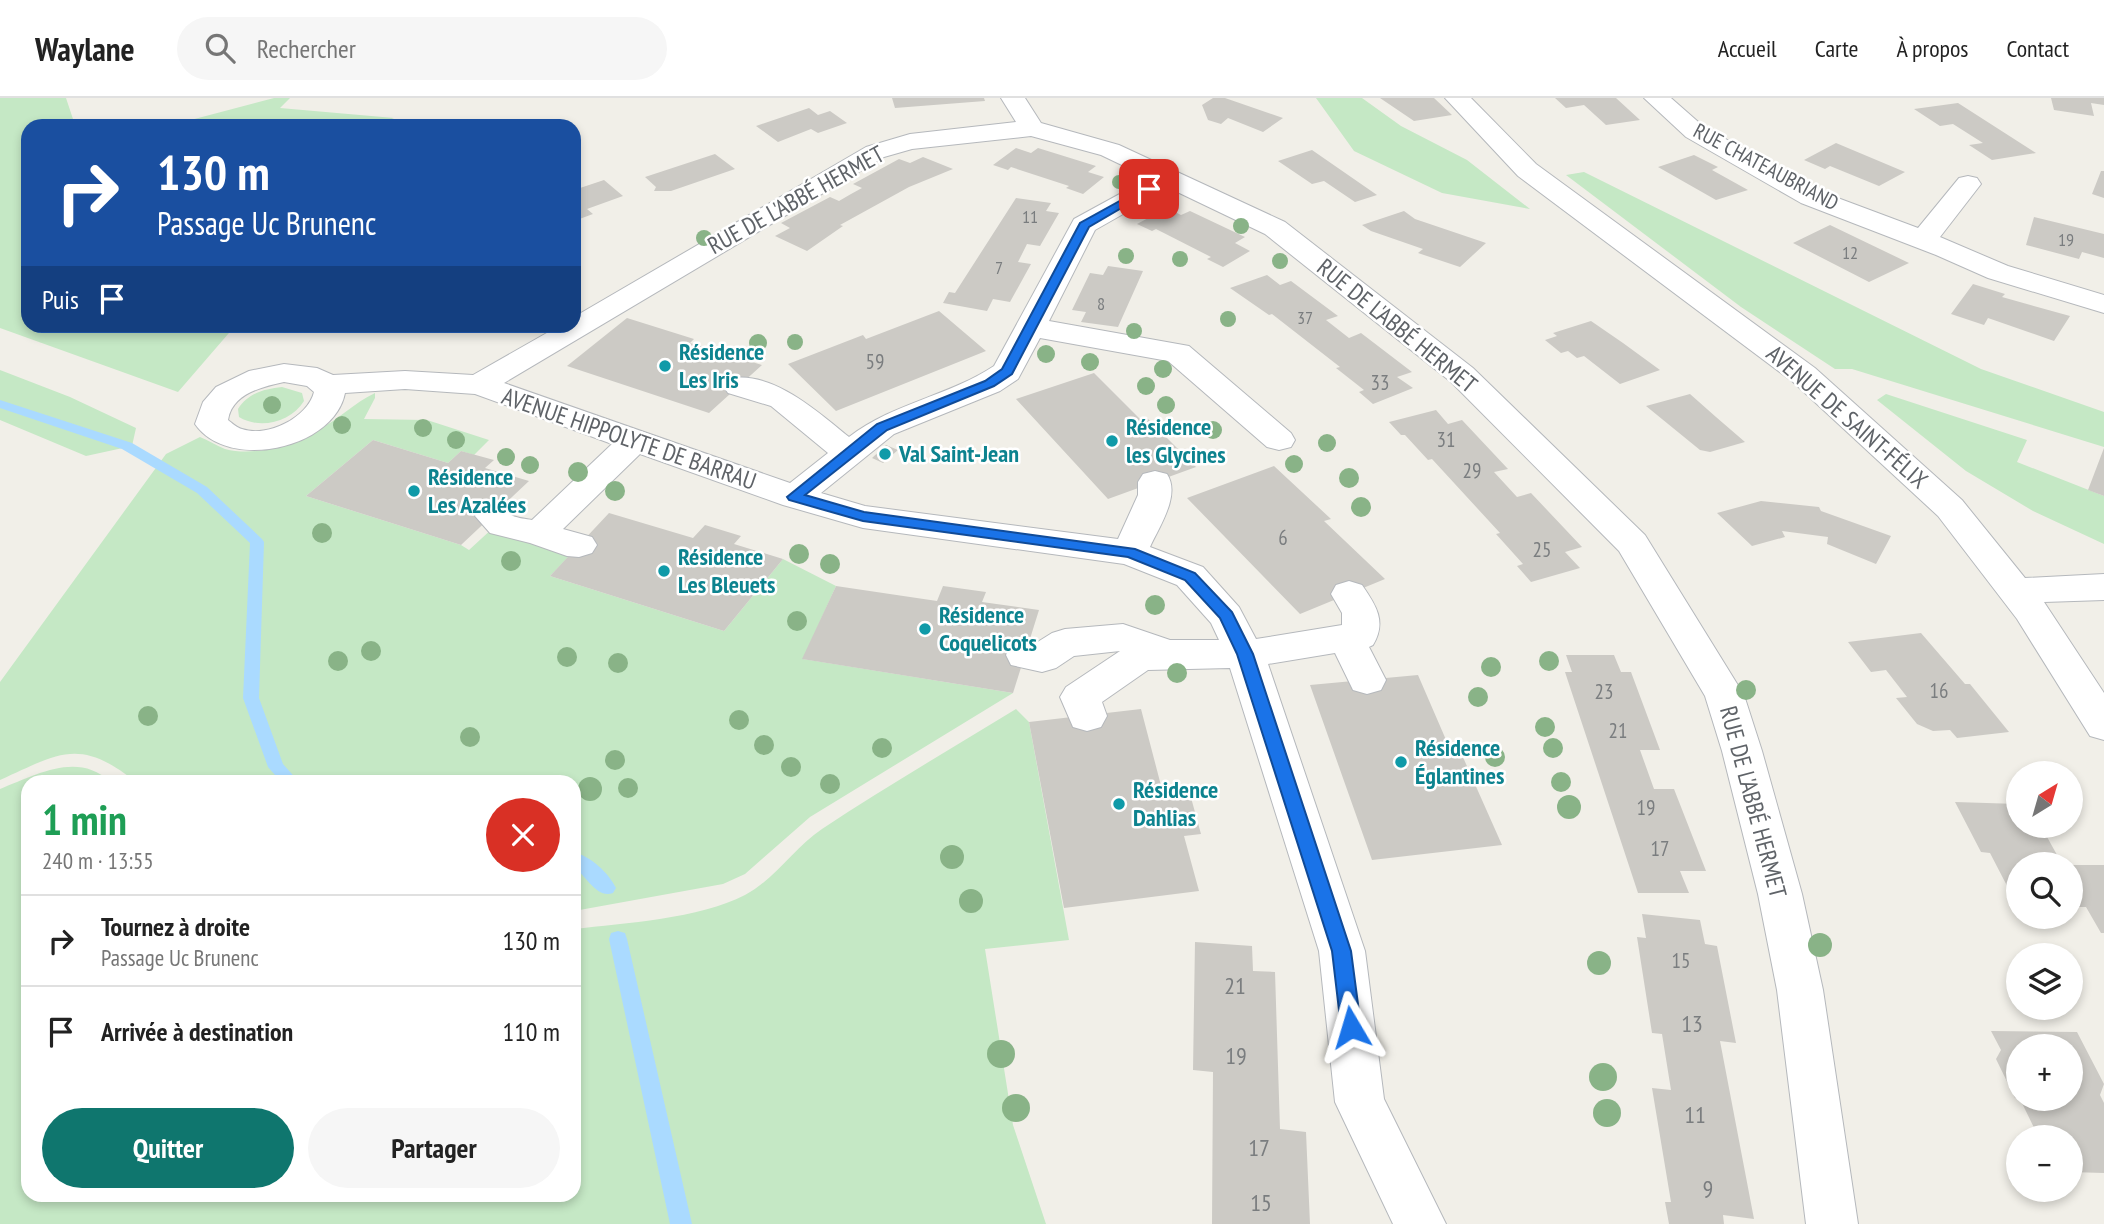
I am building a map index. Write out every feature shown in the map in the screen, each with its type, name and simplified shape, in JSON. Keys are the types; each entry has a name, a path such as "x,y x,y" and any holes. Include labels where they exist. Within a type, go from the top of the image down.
{"street":[{"path":"1013,98 1032,128"},
{"name":"AVENUE DE SAINT-FÉLIX","path":"1457,98 1527,170 1804,375 1950,508 2030,610 2104,724"},
{"name":"RUE CHATEAUBRIAND","path":"1656,98 1695,132 1810,197 1998,272 2104,304"},
{"name":"RUE DE L'ABBÉ HERMET","path":"581,324 876,152 911,142 1032,128 1110,150 1275,228 1454,368 1632,544 1724,695 1742,751 1780,894 1800,990 1832,1224"},
{"path":"794,497 882,427 989,384 1007,372 1084,225 1170,177"},
{"path":"1922,241 1968,184"},
{"path":"1029,327 1178,353 1279,440"},
{"name":"RUE DE L'ABBÉ HERMET","path":"479,386 566,333"},
{"name":"AVENUE HIPPOLYTE DE BARRAU","path":"327,385 405,380 479,386 794,497 863,517 1130,553 1190,576 1226,615 1245,654 1342,951 1360,1102 1420,1224"},
{"path":"739,386 797,393 849,453"},
{"path":"539,533 635,440"},
{"path":"1130,553 1155,495 1155,482"},
{"path":"492,516 502,525 579,545"},
{"path":"2014,591 2104,587"},
{"path":"1087,716 1080,697 1139,657 1167,654 1245,654 1360,636 1361,612 1349,594"},
{"path":"1025,655 1042,658 1065,643 1122,637 1167,654"},
{"path":"1346,638 1367,680"}],"green space":[{"path":"0,98 66,98 73,119 21,119 21,333 229,333 178,392 0,328"},
{"path":"274,98 290,98 280,108 394,118 392,119 194,119"},
{"path":"1316,98 1362,98 1401,126 1467,160 1530,209 1442,193 1354,151"},
{"path":"1584,172 1981,369 2104,412 2104,447 1852,369 1835,369 1741,307 1566,175"},
{"path":"0,370 70,397 136,428 132,446 86,456 0,420"},
{"path":"282,387 302,393 304,401 291,414 283,419 265,423 239,417 238,409 252,396"},
{"path":"375,393 364,419 427,420 489,440 474,455 461,451 448,463 373,440 306,496 461,545 469,550 494,527 571,554 550,576 724,631 783,559 836,586 803,659 1013,693 810,817 745,874 723,884 581,910 581,775 126,775 99,759 84,754 69,754 54,757 0,780 0,682 166,454 200,437 225,449 237,451 274,448 299,440 320,429"},
{"path":"1886,394 2027,440 2017,462 2104,496 2104,544 2033,511 1966,471 1877,400"},
{"path":"1016,709 1029,722 1069,940 985,949 1013,1125 1046,1224 0,1224 0,789 21,780 21,1202 581,1202 581,928 684,915 706,910 745,895 766,881 822,829"},
{"path":"71,767 101,775 35,775"}],"building":[{"path":"892,98 984,98 985,101 895,108"},
{"path":"1213,98 1225,98 1283,118 1263,132 1228,118 1221,124 1208,120 1202,105"},
{"path":"1380,98 1434,98 1452,115 1414,121"},
{"path":"1555,98 1616,98 1640,120 1606,125 1584,105 1566,108"},
{"path":"2051,98 2104,98 2104,105 2091,103 2094,116 2054,110"},
{"path":"1958,103 2036,153 1992,160 1969,145 1983,143 1953,124 1940,126 1914,109"},
{"path":"809,108 818,115 830,111 847,123 818,133 811,129 778,142 756,126"},
{"path":"1836,143 1905,172 1879,186 1830,166 1825,169 1804,160"},
{"path":"1016,148 1031,153 1038,148 1096,166 1088,172 1104,177 1083,194 1066,188 1069,186 1011,167 1008,170 993,165"},
{"path":"1312,150 1377,195 1355,202 1324,181 1312,184 1278,161"},
{"path":"715,154 735,169 671,191 654,191 656,187 645,177"},
{"path":"1694,155 1718,167 1712,170 1748,190 1716,200 1658,167"},
{"path":"923,157 953,169 909,187 840,225 843,226 807,251 775,236 790,228 781,223 830,197 839,201 862,188 853,184 899,159 910,163"},
{"path":"2101,171 2104,171 2104,198 2092,194"},
{"path":"604,180 623,196 587,209 593,214 581,218 581,188"},
{"path":"1016,198 1051,203 1046,211 1059,213 1040,246 1027,244 1018,262 1031,264 1010,302 993,299 987,311 943,303 949,292 955,293"},
{"path":"1167,208 1181,215 1190,211 1245,237 1235,243 1250,251 1223,267 1207,259 1211,257 1156,229 1152,231 1137,224"},
{"path":"1404,211 1415,219 1486,243 1460,267 1418,253 1423,249 1371,231 1362,225"},
{"path":"2034,217 2104,234 2104,258 2082,252 2079,259 2026,245"},
{"path":"1830,225 1909,263 1869,282 1793,243"},
{"path":"1108,266 1143,271 1118,327 1081,322 1086,312 1072,310 1090,273 1103,275"},
{"path":"1267,275 1280,285 1291,281 1338,316 1326,320 1349,338 1361,333 1412,372 1397,377 1413,388 1373,404 1359,392 1364,390 1336,368 1340,367 1272,314 1269,315 1230,288"},
{"path":"1973,284 2005,294 2002,297 2070,316 2054,341 1988,318 1984,325 1951,314"},
{"path":"939,311 986,351 836,411 788,364 863,335 866,339"},
{"name":"Résidence Les Iris","path":"627,318 694,339 690,343 762,365 709,413 567,366"},
{"path":"1591,321 1660,370 1620,384 1584,356 1577,358 1568,351 1561,353 1545,340 1557,336 1553,333"},
{"name":"Résidence les Glycines","path":"1094,373 1140,419 1146,417 1196,467 1108,499 1016,399"},
{"path":"1690,394 1745,442 1710,452 1700,450 1646,406"},
{"path":"1436,410 1448,424 1462,420 1508,469 1494,472 1517,497 1531,493 1582,547 1565,552 1580,568 1531,582 1517,566 1523,564 1496,534 1500,533 1432,459 1428,460 1389,422"},
{"name":"Résidence Les Azalées","path":"373,440 448,463 461,451 494,460 485,468 529,481 461,545 306,496"},
{"name":"Val Saint-Jean","path":"886,445 898,450 883,463 872,458"},
{"path":"2104,448 2104,496 2088,490"},
{"path":"1274,466 1331,519 1324,521 1385,579 1300,614 1187,498"},
{"path":"1761,501 1819,507 1821,511 1891,536 1876,564 1827,544 1828,537 1782,531 1785,537 1752,546 1717,513"},
{"name":"Résidence Les Bleuets","path":"609,513 693,538 705,525 741,536 734,544 783,559 724,631 550,576"},
{"name":"Résidence Coquelicots","path":"836,586 937,601 943,586 986,592 982,602 1039,610 1013,693 802,659"},
{"path":"1921,633 1965,684 1970,684 2009,732 1957,738 1950,730 1933,731 1917,724 1896,698 1907,697 1886,670 1871,672 1848,642"},
{"path":"1566,655 1614,655 1621,672 1631,672 1660,750 1640,750 1654,789 1674,789 1706,871 1680,871 1689,893 1638,893 1565,672 1572,672"},
{"name":"Résidence Églantines","path":"1418,675 1453,756 1462,755 1502,845 1372,860 1310,685"},
{"name":"Résidence Dahlias","path":"1141,709 1164,797 1190,794 1201,834 1184,836 1199,891 1064,908 1029,722"},
{"path":"1955,802 2006,804 2006,838 2048,838 2055,852 2006,852 2006,884 1990,853 1981,852"},
{"path":"2083,865 2104,865 2104,933 2101,933 2086,907 2083,907"},
{"path":"1642,914 1700,920 1705,944 1717,946 1736,1043 1720,1041 1754,1219 1723,1215 1724,1224 1669,1224 1665,1202 1671,1202 1652,1088 1671,1090 1662,1034 1652,1033 1637,937 1646,938"},
{"path":"1195,942 1252,946 1253,971 1275,972 1280,1129 1306,1132 1310,1224 1212,1224 1213,1072 1193,1070"},
{"path":"1991,1031 2078,1034 2006,1034 2006,1080 1996,1059 2001,1050"},
{"path":"2083,1044 2104,1084 2100,1095 2104,1103 2104,1173 2083,1172 2083,1125 2033,1125 2026,1111 2083,1111"}],"waterway":[{"path":"0,404 127,446 202,490 257,542 251,698 276,767 284,775"},
{"path":"581,862 607,888"},
{"path":"618,939 681,1224"}],"place":[{"name":"Résidence Les Iris","path":"665,366"},
{"name":"Résidence les Glycines","path":"1112,441"},
{"name":"Val Saint-Jean","path":"885,454"},
{"name":"Résidence Les Azalées","path":"414,491"},
{"name":"Résidence Les Bleuets","path":"664,571"},
{"name":"Résidence Coquelicots","path":"925,629"},
{"name":"Résidence Églantines","path":"1401,762"},
{"name":"Résidence Dahlias","path":"1119,804"}],"route":[{"path":"1149,189 1084,225 1007,372 989,384 882,427 794,497 863,517 1130,553 1190,576 1226,615 1245,654 1342,951 1351,1027"}]}
